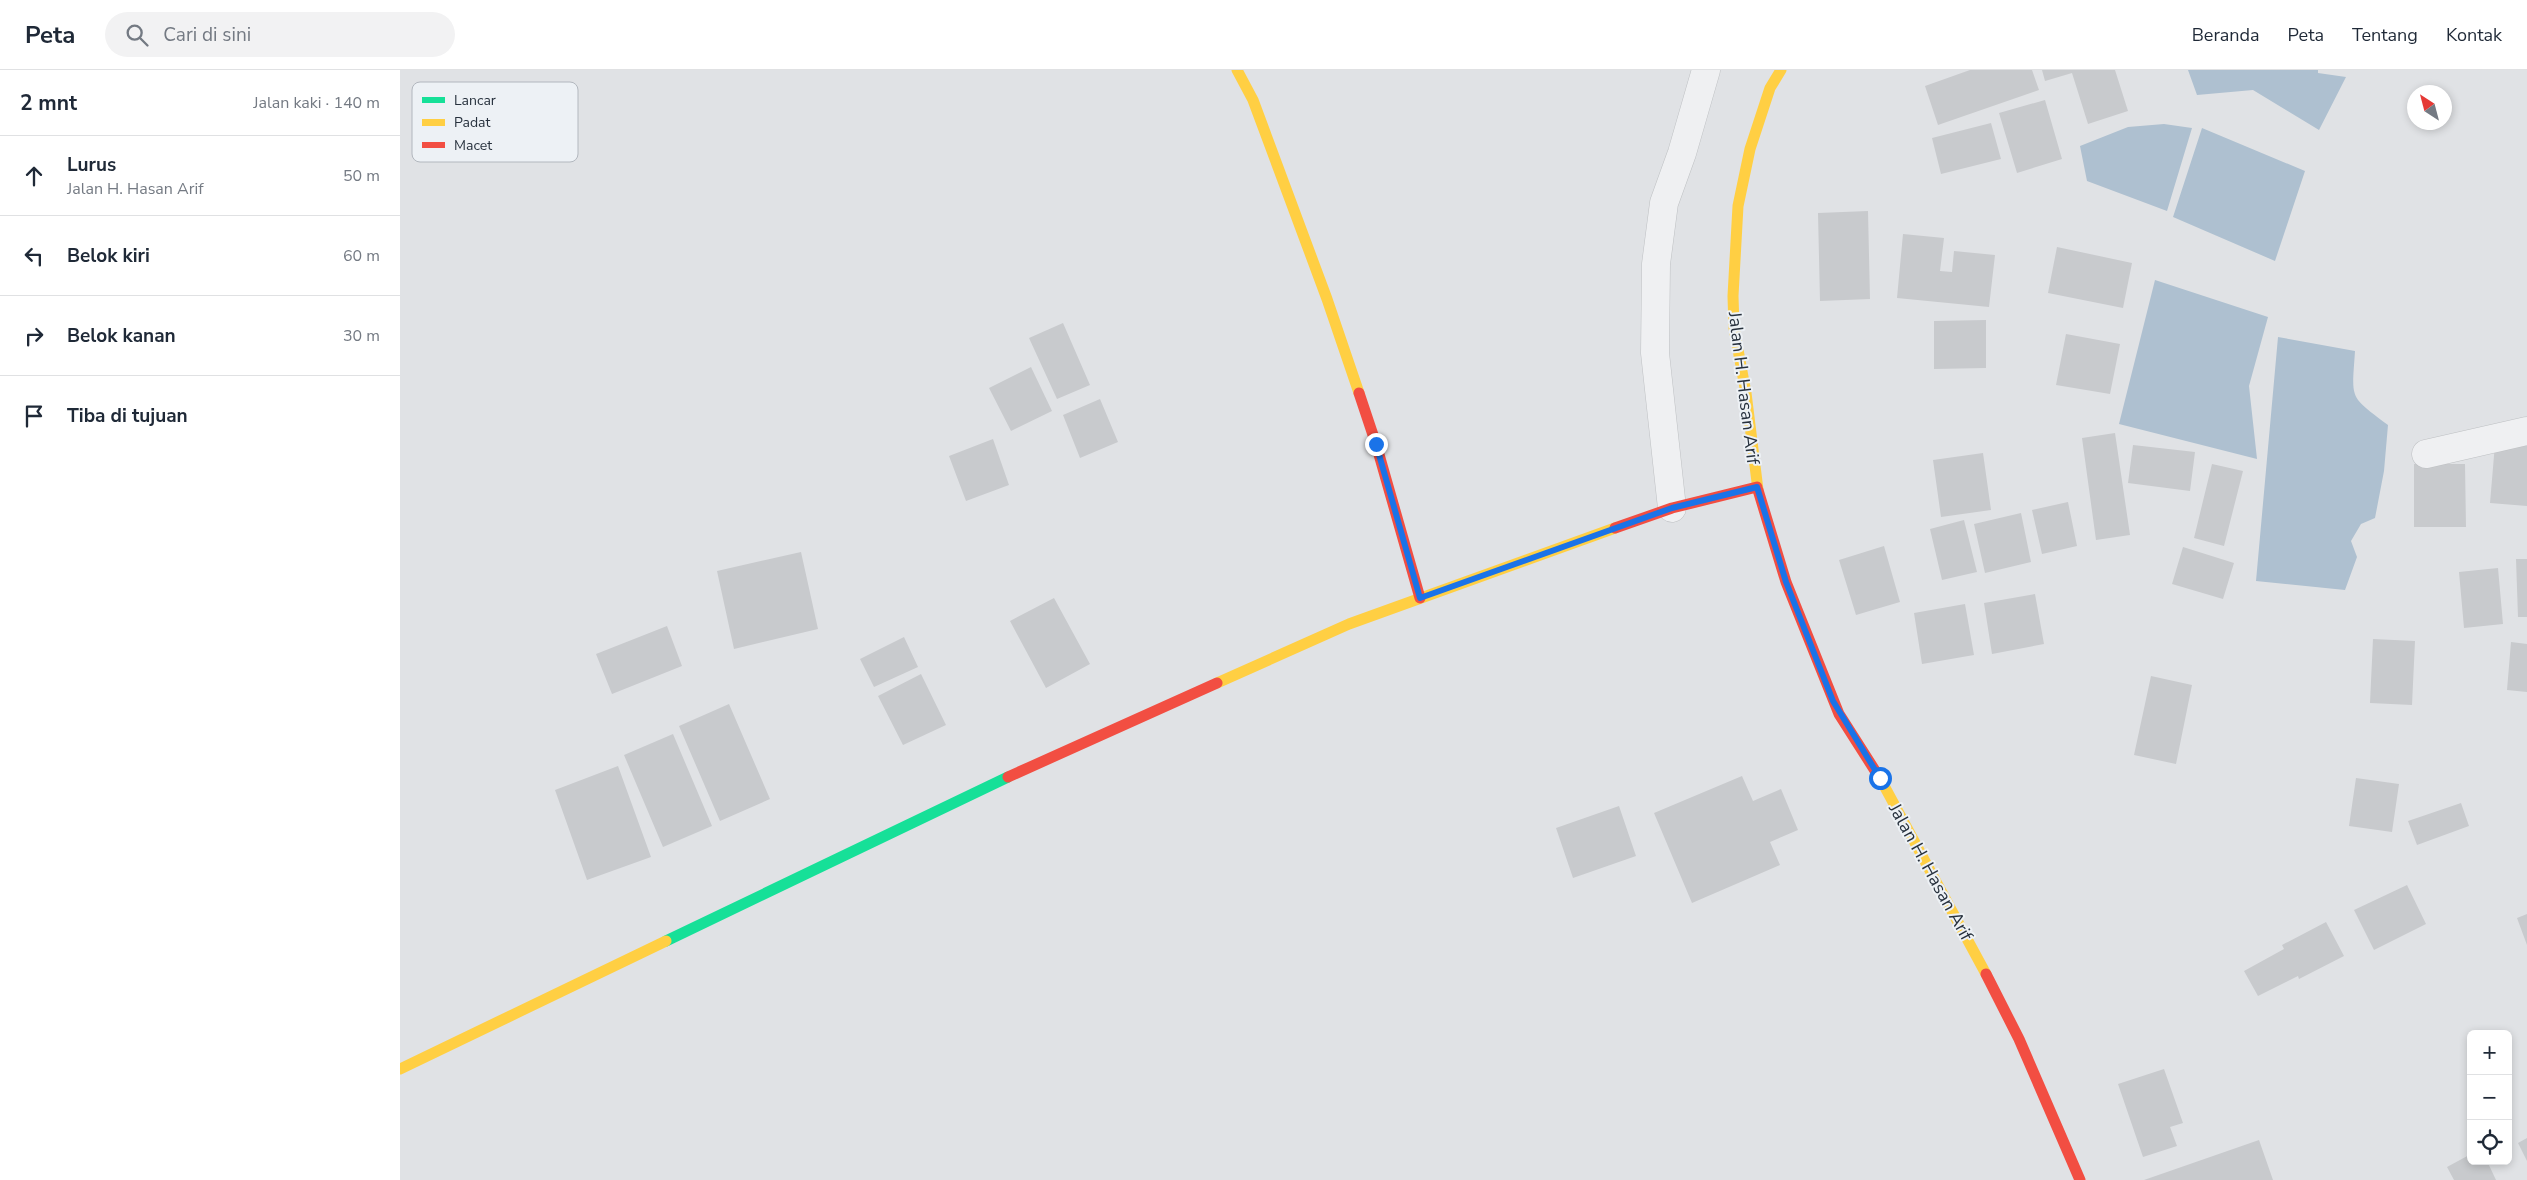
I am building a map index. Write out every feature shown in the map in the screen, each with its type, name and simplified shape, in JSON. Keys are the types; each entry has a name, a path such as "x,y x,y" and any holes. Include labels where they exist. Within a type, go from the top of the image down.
{"street":[{"path":"1236,70 1253,100 1327,298 1376,444 1420,598"},
{"path":"1683,505 1655,353 1656,264 1664,203 1682,153 1706,70"},
{"name":"Jalan H. Hasan Arif","path":"1781,70 1770,88 1750,149 1738,206 1733,296 1734,328 1746,393 1757,487 1786,582 1836,707 1880,778 2015,1030 2080,1180"},
{"path":"2426,454 2527,431"},
{"path":"400,1069 1002,780 1349,624 1683,505 1757,487"}],"water":[{"path":"2188,70 2318,70 2318,73 2346,77 2319,130 2253,90 2197,95"},
{"path":"2164,124 2192,128 2167,211 2087,181 2080,146 2128,127"},
{"path":"2202,128 2305,171 2275,261 2173,217"},
{"path":"2155,280 2268,317 2249,386 2257,459 2119,424"},
{"path":"2278,337 2355,351 2353,379 2355,395 2366,408 2388,425 2384,471 2375,518 2361,524 2351,541 2357,557 2345,590 2256,581"}],"building":[{"path":"1970,70 2032,70 2039,90 1938,125 1925,86"},
{"path":"2042,70 2115,70 2128,111 2088,124 2072,73 2045,81"},
{"path":"2045,100 2062,159 2017,173 1999,113"},
{"path":"1991,123 2001,159 1941,174 1932,138"},
{"path":"1868,211 1870,299 1820,301 1818,213"},
{"path":"1903,234 1944,238 1940,271 1952,272 1954,251 1995,255 1989,307 1897,298"},
{"path":"2057,247 2132,263 2123,308 2048,293"},
{"path":"1986,320 1986,368 1934,369 1934,321"},
{"path":"1063,323 1090,385 1057,399 1029,338"},
{"path":"2066,334 2120,344 2110,394 2056,385"},
{"path":"1031,367 1052,411 1011,431 989,388"},
{"path":"1100,399 1118,442 1080,458 1063,415"},
{"path":"2115,433 2130,535 2096,540 2082,438"},
{"path":"993,439 1009,485 966,501 949,456"},
{"path":"2495,444 2527,446 2527,506 2490,503"},
{"path":"2133,445 2195,452 2190,491 2128,483"},
{"path":"1983,453 1991,510 1941,517 1933,460"},
{"path":"2212,464 2243,471 2224,546 2194,538"},
{"path":"2414,464 2465,464 2466,527 2414,527"},
{"path":"2068,502 2077,546 2042,554 2032,510"},
{"path":"2021,513 2031,562 1985,573 1974,524"},
{"path":"1964,520 1977,572 1942,580 1930,529"},
{"path":"1884,546 1900,602 1856,615 1839,560"},
{"path":"2183,547 2234,563 2223,599 2172,584"},
{"path":"801,552 818,629 734,649 717,571"},
{"path":"2516,559 2527,559 2527,617 2518,617"},
{"path":"2498,568 2503,624 2464,628 2459,572"},
{"path":"2035,594 2044,644 1992,654 1984,603"},
{"path":"1054,598 1090,664 1046,688 1010,621"},
{"path":"1965,604 1974,655 1922,664 1914,613"},
{"path":"667,626 682,666 612,694 596,654"},
{"path":"904,637 918,667 874,687 860,659"},
{"path":"2373,639 2415,641 2412,705 2370,703"},
{"path":"2511,642 2527,644 2527,692 2507,690"},
{"path":"921,674 946,725 903,745 878,696"},
{"path":"2151,676 2192,685 2176,764 2134,755"},
{"path":"729,704 770,799 720,821 679,726"},
{"path":"673,734 712,826 663,847 624,755"},
{"path":"618,766 651,857 587,880 555,790"},
{"path":"1742,776 1753,801 1781,789 1798,830 1770,842 1780,865 1692,903 1654,813"},
{"path":"2356,778 2399,784 2392,832 2349,826"},
{"path":"2461,803 2469,826 2417,845 2408,821"},
{"path":"1619,806 1636,856 1573,878 1556,828"},
{"path":"2407,885 2426,924 2374,950 2354,910"},
{"path":"2527,914 2527,945 2517,918"},
{"path":"2326,922 2344,956 2299,979 2298,976 2258,996 2244,971 2284,949 2282,945"},
{"path":"2164,1069 2183,1123 2170,1127 2177,1146 2143,1157 2118,1084"},
{"path":"2527,1138 2527,1161 2518,1143"},
{"path":"2259,1140 2273,1180 2144,1180"},
{"path":"2467,1156 2467,1165 2489,1165 2496,1180 2454,1180 2447,1167"}],"traffic: fast":[{"path":"666,941 1008,777"}],"traffic: slow":[{"path":"1237,70 1253,100 1327,299 1359,393"},
{"path":"1758,490 1746,393 1734,328 1733,296 1738,206 1750,149 1770,88 1781,70"},
{"path":"1217,683 1349,624 1615,528"},
{"path":"1881,780 1986,974"},
{"path":"400,1069 666,941"}],"traffic: jam":[{"path":"1359,393 1376,444 1420,598"},
{"path":"1615,528 1672,508 1757,487"},
{"path":"1758,490 1786,582 1839,714 1881,780"},
{"path":"1008,777 1217,683"},
{"path":"1986,974 2019,1039 2080,1180"}],"route":[{"path":"1376,444 1420,598 1672,508 1757,487 1786,582 1833,701 1839,714 1880,778"}]}
